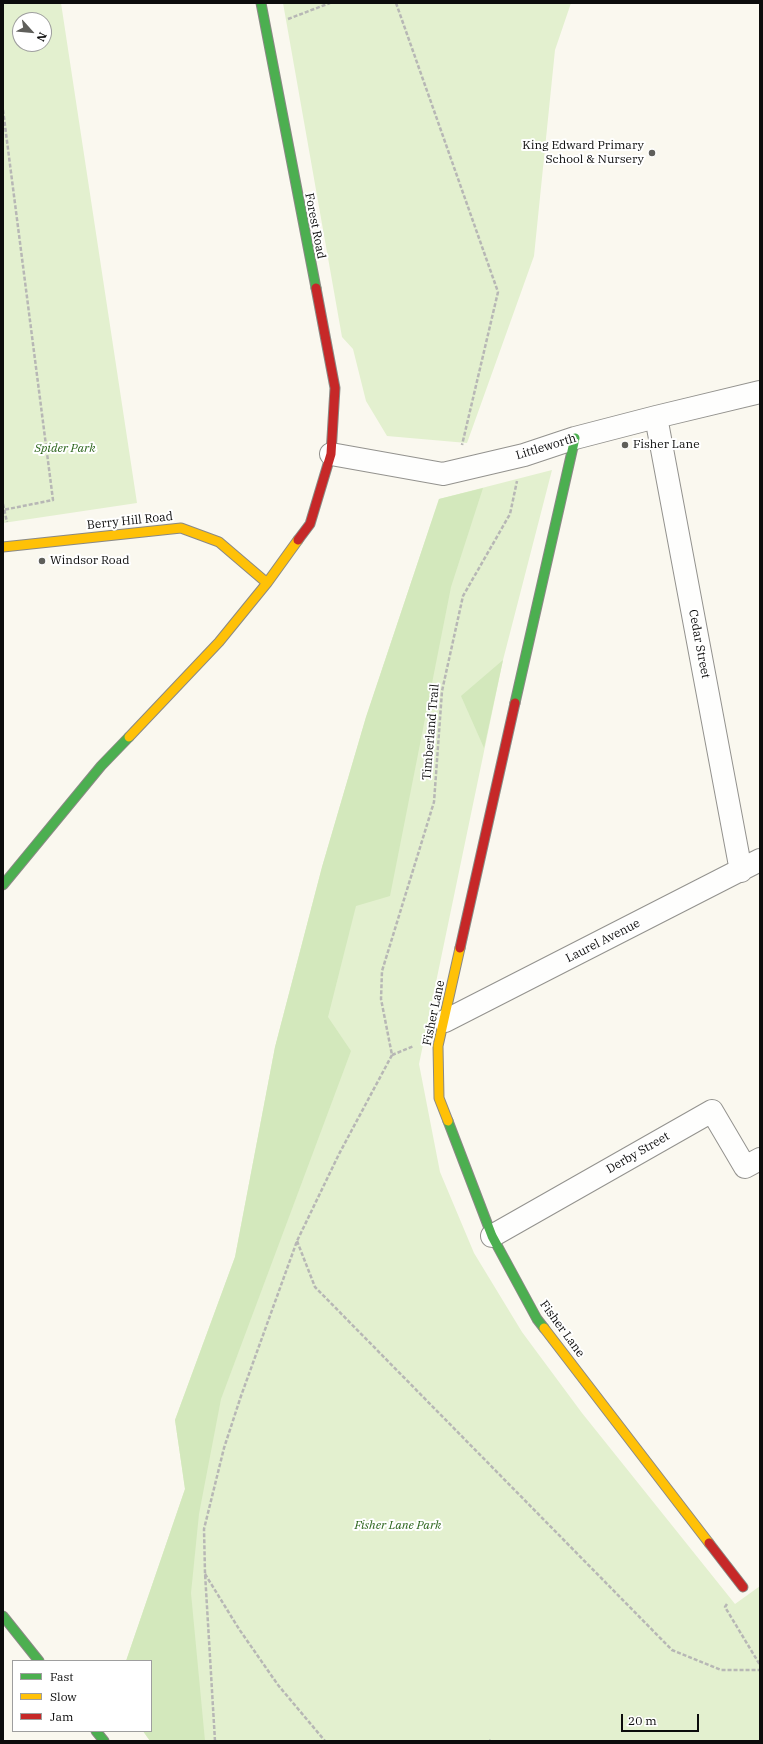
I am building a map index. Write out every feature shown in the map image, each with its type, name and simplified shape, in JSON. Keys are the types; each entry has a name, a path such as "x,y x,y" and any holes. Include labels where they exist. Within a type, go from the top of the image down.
{"street":[{"name":"Forest Road","path":"261,3 335,388 331,454"},
{"name":"Littleworth","path":"331,454 443,474 524,455 575,438 760,392"},
{"name":"Cedar Street","path":"656,417 741,871"},
{"name":"Fisher Lane","path":"575,438 445,1021 438,1046 439,1098 492,1236 537,1319 743,1587"},
{"path":"3,885 101,766 219,642 267,583 310,524 331,454"},
{"name":"Berry Hill Road","path":"3,547 180,528 219,542 267,583"},
{"name":"Laurel Avenue","path":"445,1021 760,860"},
{"name":"Derby Street","path":"492,1236 712,1110 745,1167 760,1159"},
{"path":"3,1616 38,1660"},
{"path":"97,1732 104,1741"}],"path":[{"path":"264,23 286,20 330,3"},
{"path":"396,3 498,292 456,471"},
{"path":"3,110 53,500 3,510"},
{"name":"Timberland Trail","path":"215,1741 205,1573 204,1529 224,1448 241,1396 297,1241 340,1154 392,1055 381,999 382,971 434,802 442,691 463,596 510,514 524,455"},
{"path":"297,1241 315,1287 672,1650 721,1670 760,1670"},
{"path":"205,1573 239,1629 278,1685 325,1741"},
{"path":"725,1608 760,1665"}],"green space":[{"name":"Spider Park","path":"3,3 61,3 137,503 3,523"},
{"path":"283,3 571,3 555,50 534,256 467,443 387,436 366,401 353,349 342,337"},
{"name":"Fisher Lane Park","path":"552,470 503,660 419,1064 440,1172 474,1253 522,1332 582,1413 735,1604 760,1586 760,1741 150,1741 144,1732 152,1732 152,1660 126,1660 185,1489 175,1420 235,1257 275,1047 322,867 366,717 439,499"},
{"path":"483,488 451,587 390,896 356,906 328,1017 351,1051 221,1399 199,1514 191,1593 205,1741 150,1741 144,1732 152,1732 152,1660 126,1660 185,1489 175,1420 235,1257 275,1047 322,867 366,717 439,499"},
{"path":"503,660 484,748 461,696"}],"traffic: fast":[{"path":"261,3 316,288"},
{"path":"515,703 575,438"},
{"path":"3,885 101,766 129,737"},
{"path":"448,1121 492,1236 537,1319 544,1328"},
{"path":"3,1616 38,1660"},
{"path":"97,1732 104,1741"}],"traffic: slow":[{"path":"3,547 181,528 219,542 267,583"},
{"path":"129,737 219,642 267,583 298,540"},
{"path":"448,1121 439,1098 438,1046 460,948"},
{"path":"544,1328 709,1543"}],"traffic: jam":[{"path":"298,540 310,524 331,454 335,388 316,288"},
{"path":"460,948 515,703"},
{"path":"709,1543 743,1587"}],"place":[{"name":"King Edward Primary School & Nursery","path":"652,153"},
{"name":"Fisher Lane","path":"625,445"},
{"name":"Windsor Road","path":"42,561"}]}
